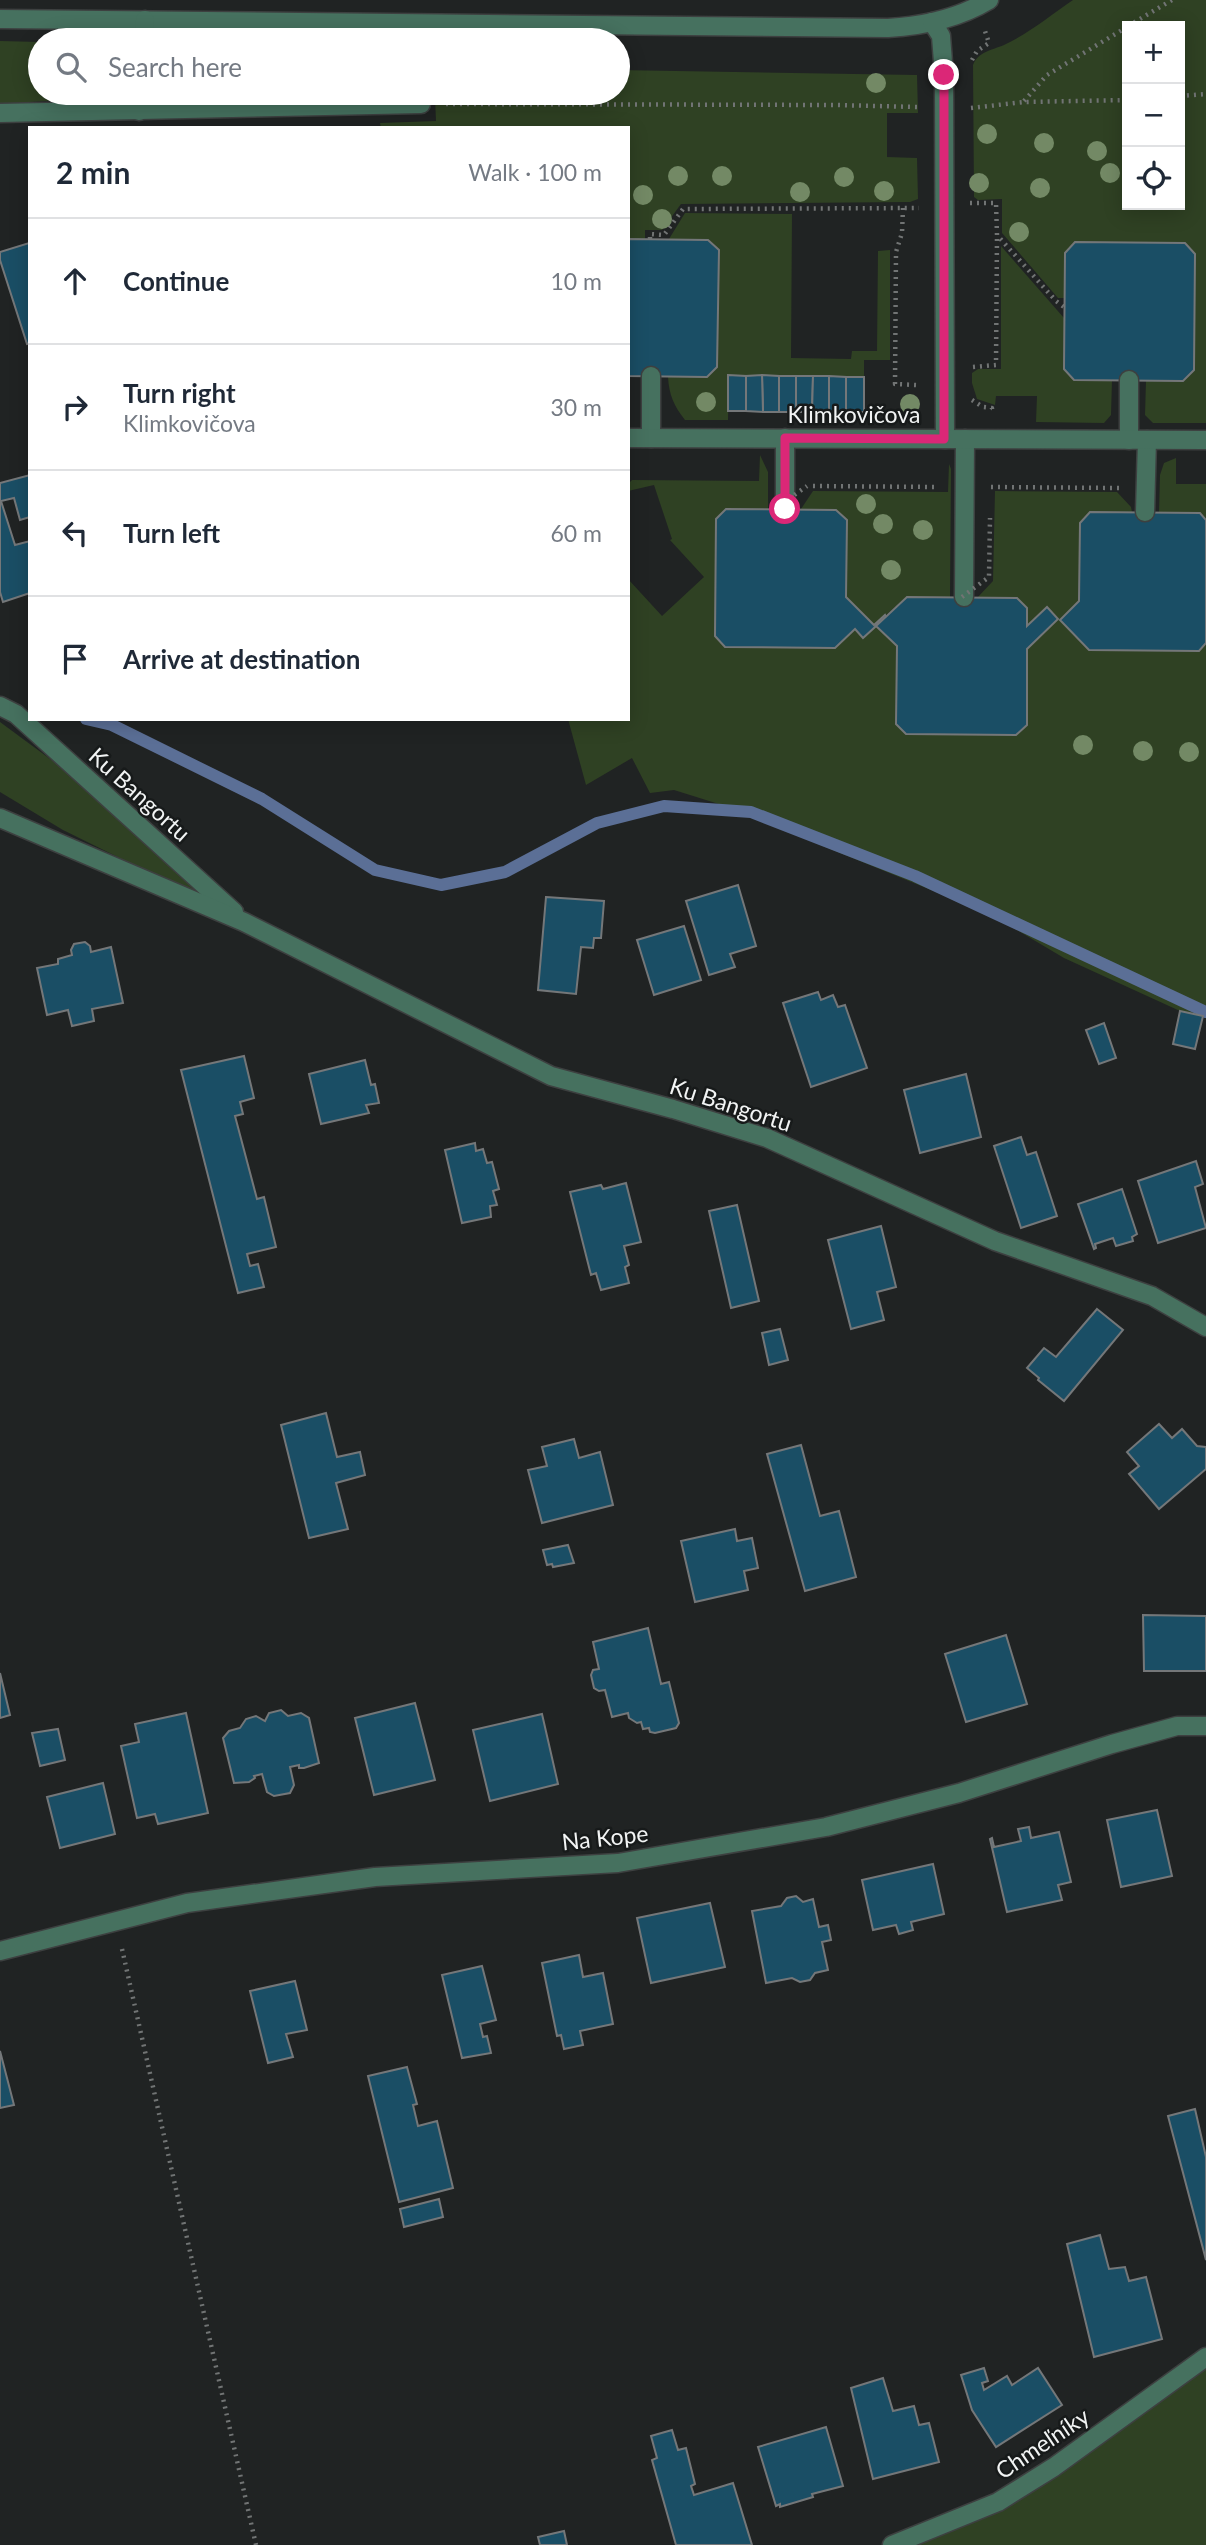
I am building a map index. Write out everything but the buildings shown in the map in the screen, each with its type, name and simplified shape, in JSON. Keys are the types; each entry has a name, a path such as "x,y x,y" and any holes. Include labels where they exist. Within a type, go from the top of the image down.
{"street":[{"path":"0,19 888,28 932,22 983,4"},
{"path":"145,20 145,28"},
{"path":"932,22 941,36 943,48 944,439"},
{"path":"139,105 139,111"},
{"path":"0,113 381,105"},
{"path":"651,376 651,438"},
{"path":"1129,380 1145,512"},
{"name":"Klimkovičova","path":"630,438 1206,440"},
{"path":"784,506 785,438"},
{"path":"963,597 965,439"},
{"name":"Ku Bangortu","path":"0,706 16,714 244,922"},
{"name":"Ku Bangortu","path":"0,818 244,922 551,1076 767,1138 995,1241 1152,1296 1206,1326"},
{"name":"Na Kope","path":"0,1951 187,1903 375,1877 618,1863 826,1827 959,1793 1177,1726 1206,1726"},
{"name":"Chmeľníky","path":"892,2545 998,2502 1054,2467 1206,2357"}],"path":[{"path":"1136,21 1172,0"},
{"path":"969,64 977,51 989,43 983,4"},
{"path":"1024,102 1047,75 1122,30"},
{"path":"1185,96 1206,94"},
{"path":"968,120 969,97"},
{"path":"968,108 1024,102 1122,100"},
{"path":"630,105 944,108"},
{"path":"968,192 968,203 996,203 996,365 976,365 970,369 969,385 969,398 983,407 992,408 991,439"},
{"path":"650,239 650,234 664,234 683,209 924,208 943,203"},
{"path":"903,208 902,233 896,252 895,384 969,385"},
{"path":"997,235 1064,307"},
{"path":"807,439 807,486"},
{"path":"784,506 807,486 944,487"},
{"path":"986,487 1120,488"},
{"path":"963,597 989,577 989,508"},
{"path":"116,1921 256,2545"}],"green space":[{"path":"1073,0 1206,0 1206,423 1153,423 1145,415 1146,381 1183,380 1194,370 1194,254 1075,242 1065,253 1064,298 1058,298 1002,233 1002,199 978,200 974,197 973,65 982,54 1022,35"},
{"path":"0,41 28,42 28,102 0,104"},
{"path":"630,70 917,75 918,113 887,113 887,157 917,158 918,199 910,202 681,204 662,230 645,230 645,239 630,239 630,126 381,126 380,123 436,121 435,105 630,105"},
{"path":"685,213 792,214 791,358 851,359 852,351 877,351 878,251 890,250 890,360 864,360 864,377 729,375 728,420 685,420 673,400 668,377 707,377 717,367 719,250 708,240 669,239"},
{"path":"1001,246 1064,318 1064,370 1074,380 1112,380 1111,415 1104,423 1036,422 1037,396 996,396 995,405 977,399 972,373 978,369 1001,369"},
{"path":"760,455 768,472 768,509 726,509 716,519 715,636 725,647 835,648 855,629 863,638 876,626 897,646 896,724 907,734 1016,735 1027,725 1027,649 1058,618 1047,607 1027,626 1027,608 1017,598 977,598 993,581 995,491 1117,492 1131,507 1132,512 1090,512 1080,522 1079,601 1060,620 1089,650 1199,651 1206,643 1206,1017 1180,1011 1064,958 990,914 722,805 674,790 650,793 632,758 586,785 569,721 630,721 630,581 662,616 704,577 670,540 672,539 654,485 630,491 630,482 759,481"},
{"path":"1176,458 1176,484 1206,484 1206,520 1199,513 1159,513 1160,475 1164,463"},
{"path":"949,464 950,597 907,597 874,625 846,597 847,520 836,510 801,509 813,491 948,492"},
{"path":"0,722 65,770 217,906 63,830 0,792"},
{"path":"1206,2357 1206,2545 892,2545 998,2502"}],"waterway":[{"path":"95,721 112,725 262,799 375,870 441,885 505,872 597,823 664,806 751,812 915,876 1206,1012"}],"route":[{"path":"785,509 785,438 944,439 944,75"}]}
